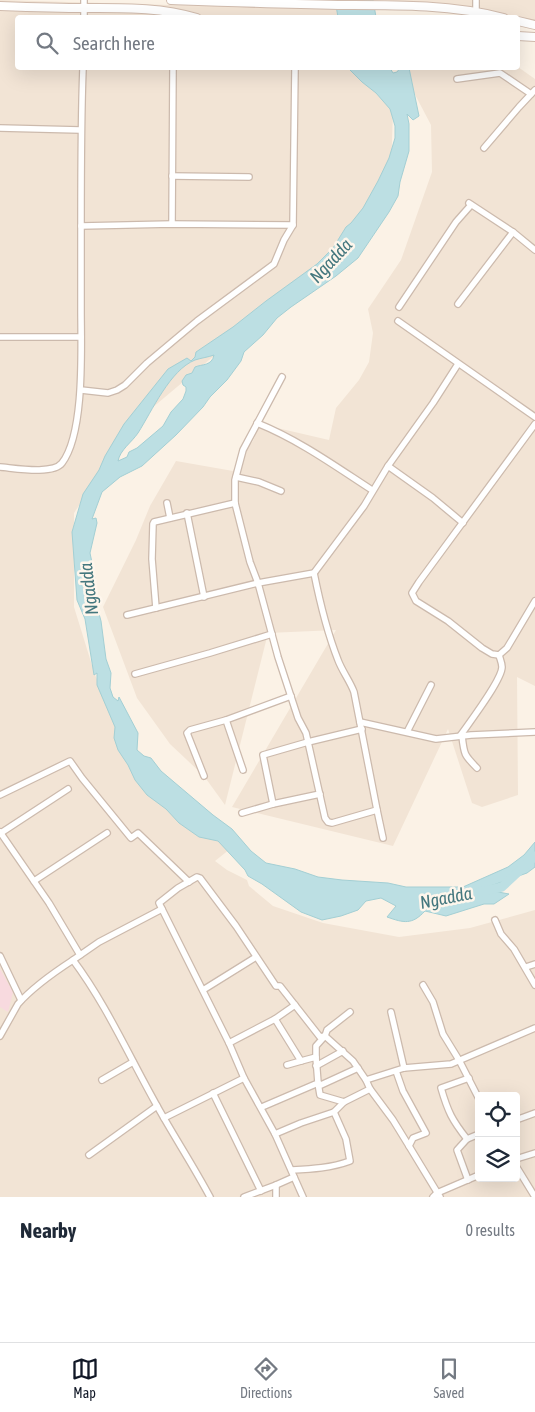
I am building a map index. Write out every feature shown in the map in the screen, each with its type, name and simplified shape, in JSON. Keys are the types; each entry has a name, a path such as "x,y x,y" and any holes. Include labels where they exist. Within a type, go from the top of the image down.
{"main road":[{"path":"171,0 399,5 452,9 490,15"},
{"path":"0,6 84,4 138,8 174,14"},
{"path":"520,22 535,26"},
{"path":"520,36 535,37"}],"street":[{"path":"476,0 476,12"},
{"path":"0,467 52,469 63,462 74,440 80,390 80,130 82,70"},
{"path":"172,224 173,70"},
{"path":"80,390 108,393 118,390 197,321 274,264 284,240 293,225 296,70"},
{"path":"457,79 500,73 533,92 484,148"},
{"path":"0,128 80,130"},
{"path":"172,176 249,177"},
{"path":"399,307 470,204 513,232 535,250"},
{"path":"81,226 172,224 293,225"},
{"path":"458,304 513,232"},
{"path":"398,321 535,417"},
{"path":"0,337 81,337"},
{"path":"126,615 258,583 314,573 364,506 372,490 458,364"},
{"path":"282,377 243,450 236,477 235,503 250,562 298,718 303,726 308,742 326,818 328,822 338,822 377,810"},
{"path":"257,423 276,431 324,458 372,490"},
{"path":"535,424 412,593 416,601 448,621 482,648 492,654 499,655 507,648 535,601"},
{"path":"388,466 433,498 463,523"},
{"path":"236,477 259,482 281,491"},
{"path":"167,503 170,518"},
{"path":"156,608 152,558 152,526 154,522 235,503"},
{"path":"187,513 204,597"},
{"path":"314,573 322,612 339,662 350,680 354,692 383,838"},
{"path":"135,674 210,654 272,634"},
{"path":"477,768 464,753 461,736 494,688 501,673 502,666 499,655"},
{"path":"407,732 431,685"},
{"path":"204,776 187,733 190,730 226,720 291,696"},
{"path":"226,720 243,770"},
{"path":"360,722 436,739 535,732"},
{"path":"273,804 263,755 362,729"},
{"path":"0,795 70,761 131,838 138,833 189,882"},
{"path":"68,789 0,833 49,903 80,955"},
{"path":"242,813 320,794"},
{"path":"34,881 107,833"},
{"path":"303,1197 262,1107 244,1078 229,1043 159,903 178,888 197,877 200,878 236,926 271,980 276,986 280,986 320,1038 325,1036"},
{"path":"0,1036 18,1004 37,986 100,942 162,909"},
{"path":"495,920 501,934 514,949 535,985"},
{"path":"0,956 21,1000"},
{"path":"203,990 256,958"},
{"path":"73,960 111,1021 157,1106 210,1197"},
{"path":"526,967 535,964"},
{"path":"423,985 433,1002 443,1034 476,1092"},
{"path":"229,1043 295,1005"},
{"path":"344,1102 320,1095 316,1066 316,1046 325,1036 326,1030 350,1012"},
{"path":"391,1012 404,1068"},
{"path":"275,1018 301,1061"},
{"path":"366,1080 404,1068 451,1064 535,1028"},
{"path":"325,1036 343,1051 358,1068 409,1146 436,1196 475,1177"},
{"path":"316,1066 343,1051"},
{"path":"287,1065 316,1057"},
{"path":"102,1080 133,1062"},
{"path":"262,1107 318,1083 321,1085 358,1068"},
{"path":"396,1071 403,1091 426,1133 413,1138 409,1146"},
{"path":"164,1118 244,1078"},
{"path":"467,1139 452,1120 441,1088 469,1078"},
{"path":"275,1134 334,1112 344,1102 370,1089"},
{"path":"213,1093 261,1190"},
{"path":"89,1155 157,1106"},
{"path":"292,1170 338,1166 350,1161 346,1139 334,1112"},
{"path":"520,1119 535,1113"},
{"path":"468,1180 456,1150 467,1139 475,1136"},
{"path":"520,1158 535,1153"},
{"path":"520,1173 535,1197"},
{"path":"244,1197 294,1177"},
{"path":"276,1185 277,1197"}],"shaded area":[{"path":"0,0 169,5 348,7 354,15 15,15 15,70 386,70 394,82 391,171 366,233 290,292 133,424 74,513 74,607 95,675 118,724 148,776 235,845 215,861 227,870 247,880 249,886 273,906 323,923 399,937 470,928 535,910 535,1197 0,1197"},
{"path":"384,0 535,0 535,28 520,19 520,15 484,15 468,11"},
{"path":"520,68 535,79 535,686 517,677 518,795 482,807 472,803 448,729 393,846 232,807 336,630 268,633 225,805 204,776 170,744 137,698 103,607 136,540 150,506 176,461 233,471 253,441 260,424 329,440 336,408 359,380 369,362 373,333 368,309 401,260 432,172 431,125 410,85 406,70 520,70"},
{"path":"0,969 13,992 8,1012 0,1007"}],"water":[{"path":"335,0 373,0 376,15 338,15"},
{"path":"350,70 391,70 393,73 398,70 409,70 419,116 413,120 407,114 409,151 398,196 389,212 358,258 277,318 263,335 244,352 241,361 227,380 176,435 142,466 120,477 102,492 92,519 96,518 97,523 90,553 95,577 96,603 101,621 106,659 111,673 110,688 113,697 118,701 119,697 138,733 137,750 144,756 151,758 161,771 232,829 251,851 266,863 295,869 318,877 342,880 388,883 406,887 463,887 508,867 524,855 535,842 535,867 527,873 482,889 509,894 494,904 484,904 446,916 425,911 416,919 408,922 387,917 396,906 381,898 366,901 358,910 322,920 301,912 248,876 245,870 218,841 199,837 179,823 166,809 147,795 135,780 118,750 114,738 115,727 97,685 97,673 94,675 85,619 77,600 72,532 83,494 99,470 105,456 124,424 168,369 187,358 191,361 195,357 196,352 233,327 317,264 333,248 346,227 363,208 389,158 395,138 395,126 390,109 376,93","holes":["214,355 211,361 195,367 192,373 186,375 182,381 186,387 183,399 171,412 163,426 137,448 129,452 127,457 118,461 121,453 138,433 162,392 178,373 195,360"]}],"waterway":[{"name":"Ngadda","path":"476,893 502,887 535,856"}]}
